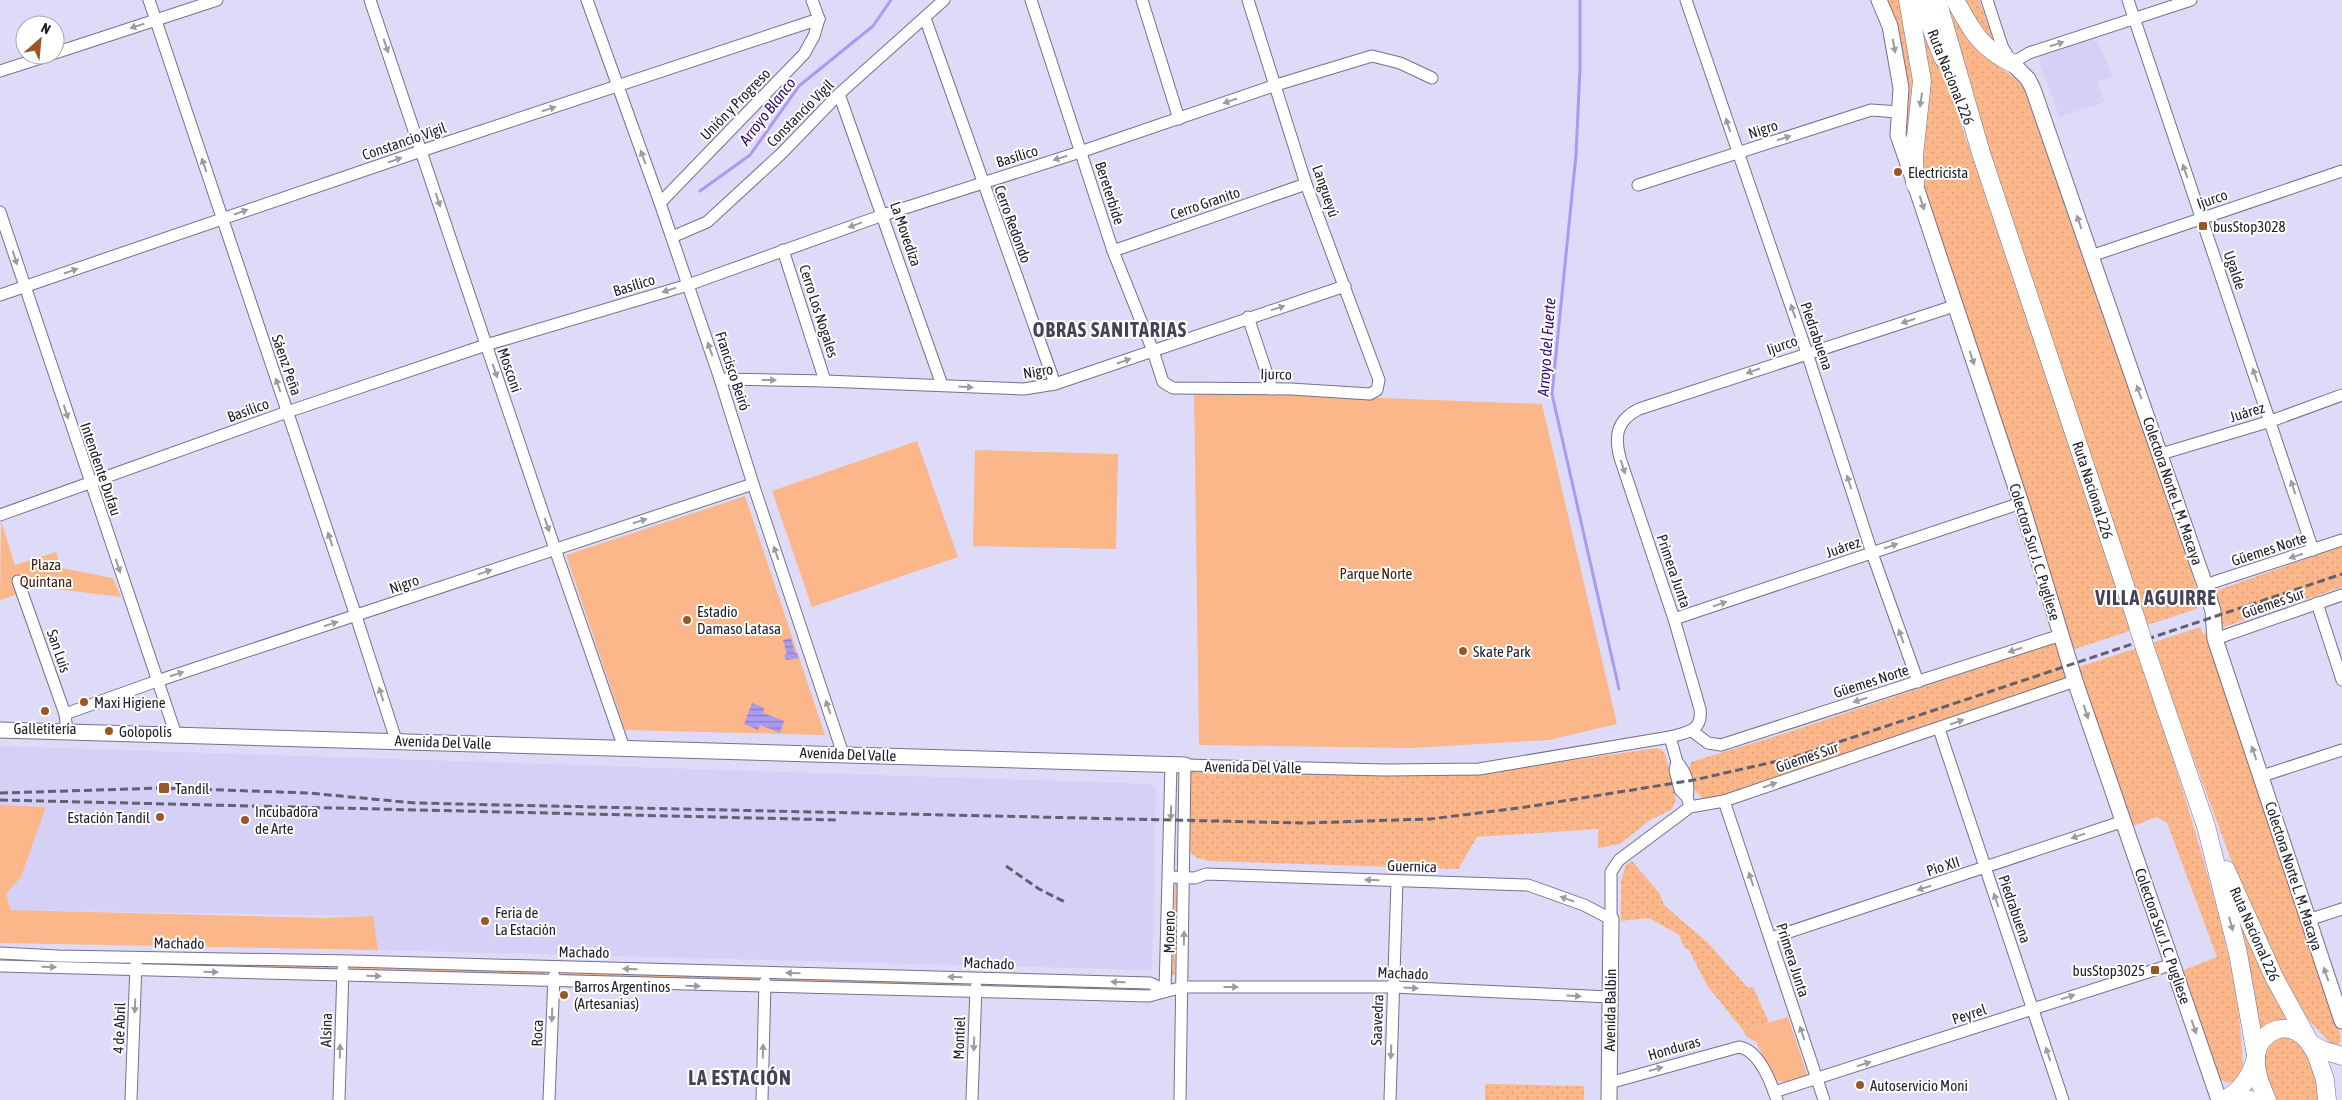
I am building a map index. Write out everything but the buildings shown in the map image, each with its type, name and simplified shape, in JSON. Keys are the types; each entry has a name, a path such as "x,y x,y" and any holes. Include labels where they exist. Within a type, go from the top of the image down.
{"highway":[{"path":"1908,0 1922,81 1914,155 1915,184"},
{"name":"Ruta Nacional 226","path":"1920,0 1981,153"},
{"name":"Ruta Nacional 226","path":"1937,0 1981,153 2206,826 2236,944 2259,1080 2267,1100"},
{"path":"1955,0 1976,36 1986,48 2012,63"},
{"name":"Ruta Nacional 226","path":"2206,826 2260,949 2322,1067 2327,1097"},
{"path":"2222,1100 2240,1088 2251,1072 2260,1044 2267,1035 2279,1028 2294,1030 2308,1042 2322,1050 2342,1056"},
{"path":"2327,1097 2332,1076 2342,1064"},
{"path":"2222,1100 2235,1098 2250,1100"}],"main road":[{"name":"Colectora Sur J. C. Pugliese","path":"1878,0 1887,15 1901,88 1898,112 1899,141 1915,184 2020,503 2075,681 2222,1100"},
{"name":"Colectora Norte L. M. Macaya","path":"2012,63 2028,79 2033,89 2161,454 2213,611 2215,639 2342,1021"},
{"name":"Avenida Del Valle","path":"0,730 396,740 1178,765"},
{"name":"Avenida Balbín","path":"1610,1100 1611,919"}],"street":[{"name":"Sáenz Peña","path":"149,0 396,740"},
{"path":"65,50 217,0"},
{"name":"Mosconi","path":"370,0 624,748"},
{"name":"Francisco Beiró","path":"587,0 672,237 843,754"},
{"path":"812,0 819,18"},
{"name":"Constancio Vigil","path":"672,237 706,222 781,154 839,94 944,0"},
{"name":"Bereterbide","path":"1031,0 1113,251 1153,351 1163,382 1172,388"},
{"path":"1142,0 1179,119"},
{"name":"Langueyú","path":"1248,0 1306,184 1379,380 1377,390"},
{"name":"Piedrabuena","path":"1686,0 1807,353 1872,553 1918,682"},
{"name":"Colectora Norte L. M. Macaya","path":"1987,0 2002,46 2012,63"},
{"name":"Ugalde","path":"2128,0 2313,550"},
{"path":"2012,63 2029,53 2191,0"},
{"name":"Constancio Vigil","path":"0,294 819,18"},
{"name":"Unión y Progreso","path":"660,203 804,54 814,36 819,18"},
{"name":"Cerro Redondo","path":"925,18 1055,384"},
{"name":"Basílico","path":"0,515 287,412 486,344 688,285 883,215 1080,152 1276,85 1372,56 1400,63 1432,78"},
{"path":"0,72 21,65"},
{"name":"La Movediza","path":"839,94 942,385"},
{"name":"Nigro","path":"1638,185 1871,110 1898,112"},
{"name":"Ijurco","path":"2091,256 2342,170"},
{"name":"Cerro Granito","path":"1113,251 1306,184"},
{"name":"Intendente Dufau","path":"0,212 176,735"},
{"name":"Cerro Los Nogales","path":"783,250 826,381"},
{"name":"Nigro","path":"720,379 1024,389 1055,384 1248,317 1345,286"},
{"name":"Ijurco","path":"1623,420 1639,409 1954,306"},
{"path":"1248,317 1272,389"},
{"name":"Ijurco","path":"1172,388 1272,389 1370,394 1377,390"},
{"name":"Juárez","path":"2161,454 2271,421 2342,395"},
{"name":"Primera Junta","path":"1623,420 1617,439 1620,458 1674,619 1700,712 1700,722 1692,731"},
{"name":"Nigro","path":"65,714 157,681 753,484"},
{"name":"Juárez","path":"1674,619 2020,503"},
{"name":"Güemes Norte","path":"2205,585 2342,540"},
{"name":"San Luis","path":"18,581 65,714 67,732"},
{"name":"Güemes Sur","path":"2215,639 2342,595"},
{"path":"2317,603 2342,680"},
{"name":"Güemes Norte","path":"1692,731 1708,744 1721,745 2061,635"},
{"name":"Güemes Sur","path":"1611,919 1610,881 1614,864 1688,802 1724,801 2075,681"},
{"name":"Piedrabuena","path":"1939,729 2034,1008 2063,1100"},
{"name":"Avenida Del Valle","path":"1178,765 1385,770 1479,769 1670,737 1692,731"},
{"path":"1670,737 1677,762 1685,771 1689,788 1688,802"},
{"path":"2262,776 2342,750"},
{"name":"Moreno","path":"1178,765 1185,860 1180,1100"},
{"name":"Moreno","path":"1165,990 1169,877 1178,765"},
{"name":"Primera Junta","path":"1724,801 1824,1100"},
{"name":"Pío XII","path":"1770,938 2124,821"},
{"path":"1185,860 1196,871 1206,874"},
{"name":"Guernica","path":"1169,877 1195,878 1206,874 1528,885 1584,905 1611,919"},
{"name":"Saavedra","path":"1390,1100 1397,881"},
{"path":"2308,920 2342,909"},
{"name":"Machado","path":"0,953 976,978 1150,984 1165,990"},
{"name":"4 de Abril","path":"131,1100 136,957"},
{"name":"Alsina","path":"339,1100 343,961"},
{"name":"Peyrel","path":"1775,1096 2034,1008 2173,964"},
{"name":"Machado","path":"0,966 976,993 1149,996 1165,990 1183,987 1393,987 1610,997"},
{"name":"Roca","path":"549,1100 554,967"},
{"path":"762,1100 766,972"},
{"name":"Montiel","path":"972,1100 976,978"},
{"name":"Honduras","path":"1609,1083 1730,1048 1748,1049 1755,1056 1775,1096"}],"shaded area":[{"path":"2096,37 2113,77 2097,82 2105,102 2059,117 2039,61 2043,55"},
{"path":"791,638 795,653 797,653 799,658 786,660 784,655 787,654 783,640"},
{"path":"752,703 764,708 763,713 784,721 780,733 760,725 758,730 744,724"},
{"path":"0,746 1151,784 1156,789 1152,970 378,950 373,916 11,910 6,894 21,877 46,807 0,805"}],"green space":[{"path":"1884,0 1901,0 1915,65 1909,138 1905,142 1908,89"},
{"path":"1943,0 1948,0 1984,55 2027,90 2188,559 2200,603 2196,609 2072,650 1923,193 1915,9 1954,103 2129,621"},
{"path":"1961,0 1979,0 1995,44 1992,47"},
{"name":"Parque Norte","path":"1194,391 1542,404 1617,724 1549,740 1411,748 1199,745"},
{"path":"917,441 958,557 812,607 772,491"},
{"path":"975,450 1118,454 1116,549 973,546"},
{"path":"745,496 825,735 625,730 566,555"},
{"name":"Plaza Quintana","path":"1,521 15,565 56,552 61,568 113,578 121,597 23,585 25,592 0,600"},
{"path":"2342,546 2342,587 2221,628 2214,593 2218,590"},
{"path":"2200,627 2203,634 2208,633 2341,1036 2340,1043 2333,1046 2308,1019 2283,977 2230,857 2152,646 2139,651 2202,855 2230,963 2239,1017 2243,1075 2237,1080 2230,1082 2224,1082 2218,1077 2181,971 2217,957 2167,823 2157,817 2131,827 2079,667"},
{"path":"2057,643 2069,678 1723,796 1704,799 1696,792 1691,783 1691,762 1789,732"},
{"path":"1657,748 1662,750 1666,756 1676,801 1671,810 1650,820 1620,844 1598,848 1598,829 1477,837 1458,869 1209,861 1197,858 1189,849 1190,767 1517,768"},
{"path":"0,805 46,807 21,877 6,894 11,910 324,918 373,916 378,950 0,943"},
{"path":"1632,861 1660,894 1664,905 1708,943 1748,988 1753,987 1769,1022 1743,1030 1708,987 1679,935 1649,918 1621,921 1621,881 1626,865"},
{"path":"1175,883 1178,883 1175,975 1172,975"},
{"path":"2233,897 2294,1023 2256,1036"},
{"path":"142,961 336,965 336,969 141,965"},
{"path":"351,967 545,971 545,975 351,970"},
{"path":"563,973 757,977 757,981 563,977"},
{"path":"772,979 966,983 966,987 772,982"},
{"path":"984,984 1151,989 1151,992 984,987"},
{"path":"1788,1017 1807,1074 1796,1081 1787,1082 1774,1079 1756,1042 1746,1036 1743,1030"},
{"path":"2279,1034 2295,1036 2313,1062 2320,1100 2274,1100 2264,1075 2264,1049"},
{"path":"1485,1084 1584,1086 1584,1100 1485,1100"}],"waterway":[{"name":"Arroyo Blanco","path":"700,191 750,155 799,86 873,26 891,0"},
{"name":"Arroyo del Fuerte","path":"1580,0 1580,68 1576,155 1552,394 1619,689"}],"railway":[{"path":"0,793 164,788 309,793 415,803 1304,823 1430,819 1526,807 1694,780 1791,758 2342,574"},
{"path":"0,800 839,820"},
{"path":"1006,866 1039,889 1067,903"}],"place":[{"name":"Electricista","path":"1898,172"},
{"name":"busStop3028","path":"2203,226"},
{"name":"Estadio Damaso Latasa","path":"687,620"},
{"name":"Skate Park","path":"1463,651"},
{"name":"Maxi Higiene","path":"84,702"},
{"name":"Galletitería","path":"45,711"},
{"name":"Golopolis","path":"109,731"},
{"name":"Tandil","path":"164,788"},
{"name":"Estación Tandil","path":"160,817"},
{"name":"Incubadora de Arte","path":"245,820"},
{"name":"Feria de La Estación","path":"485,921"},
{"name":"busStop3025","path":"2155,970"},
{"name":"Barros Argentinos (Artesanias)","path":"564,995"},
{"name":"Autoservicio Moni","path":"1860,1085"}],"district":[{"name":"OBRAS SANITARIAS","path":"1110,329"},
{"name":"VILLA AGUIRRE","path":"2156,597"},
{"name":"LA ESTACIÓN","path":"740,1077"}]}
